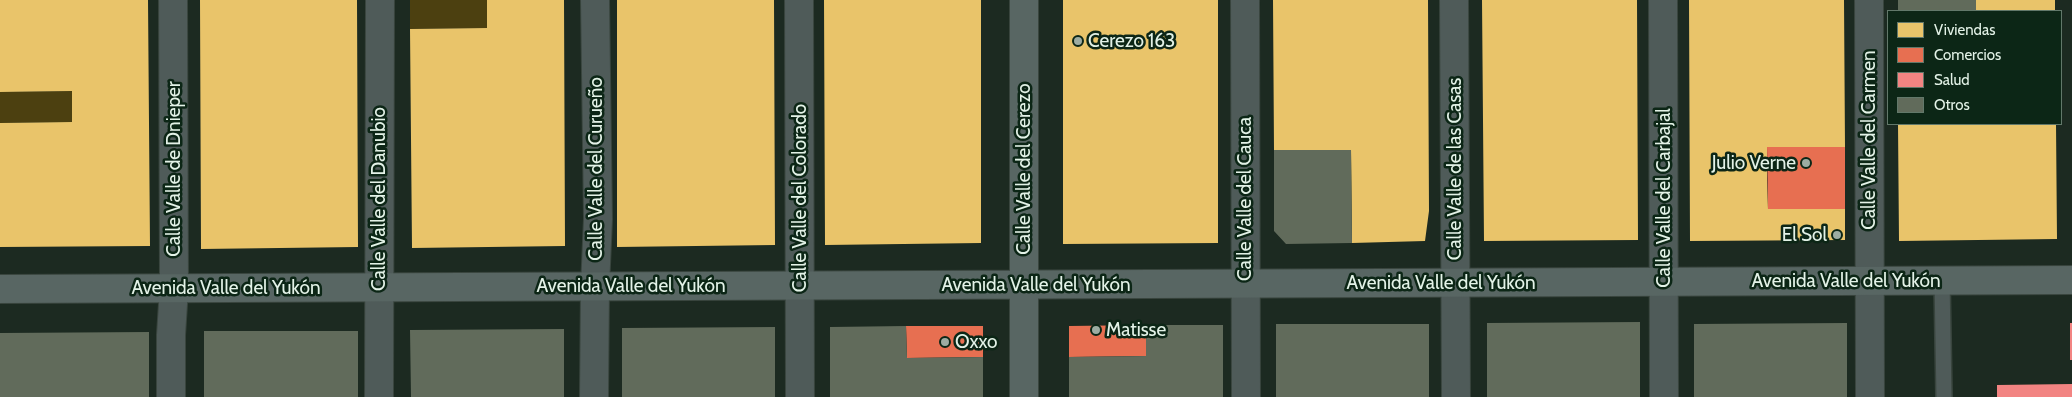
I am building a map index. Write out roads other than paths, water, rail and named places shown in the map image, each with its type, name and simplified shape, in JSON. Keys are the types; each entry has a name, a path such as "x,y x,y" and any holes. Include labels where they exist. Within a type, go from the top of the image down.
{"street":[{"name":"Calle Valle de Dnieper","path":"171,397 171,335 174,288 173,0"},
{"name":"Calle Valle del Danubio","path":"379,397 380,0"},
{"name":"Calle Valle del Curueño","path":"594,397 598,219 595,0"},
{"name":"Calle Valle del Colorado","path":"800,0 800,397"},
{"name":"Calle Valle del Cerezo","path":"1024,0 1024,397"},
{"name":"Calle Valle del Cauca","path":"1245,0 1246,397"},
{"name":"Calle Valle de las Casas","path":"1454,0 1456,397"},
{"name":"Calle Valle del Carbajal","path":"1663,0 1664,397"},
{"name":"Calle Valle del Carmen","path":"1869,0 1868,281 1870,397"},
{"name":"Avenida Valle del Yukón","path":"0,289 2072,280"}],"lane":[{"path":"1942,280 1944,397"}],"place":[{"name":"Cerezo 163","path":"1078,41"},
{"name":"Julio Verne","path":"1806,163"},
{"name":"El Sol","path":"1837,235"},
{"name":"Matisse","path":"1096,330"},
{"name":"Oxxo","path":"945,342"}]}
